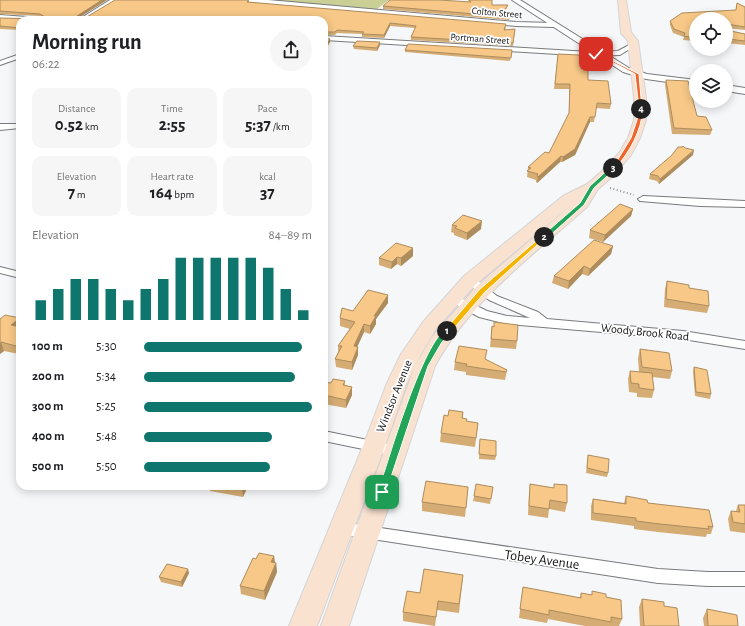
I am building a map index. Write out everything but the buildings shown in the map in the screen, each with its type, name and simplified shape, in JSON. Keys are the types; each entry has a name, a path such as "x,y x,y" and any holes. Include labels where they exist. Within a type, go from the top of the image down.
{"main road":[{"name":"Windsor Avenue","path":"622,0 626,33 633,43"},
{"name":"Windsor Avenue","path":"303,626 340,528 374,446 397,383 411,354 428,326 460,302 476,285 582,204 594,185 611,170 624,155 637,128 641,110 633,43 636,33 636,26"},
{"name":"Windsor Avenue","path":"335,626 425,366 460,302"}],"street":[{"path":"88,16 114,0"},
{"name":"Colton Street","path":"248,0 530,25 554,25"},
{"path":"515,0 622,68 637,74 689,82"},
{"path":"0,17 16,18"},
{"name":"Portman Street","path":"328,38 600,54 620,53 633,43"},
{"path":"0,62 16,57"},
{"path":"733,89 745,91"},
{"path":"0,127 16,126"},
{"path":"643,199 700,203 745,204"},
{"path":"0,270 16,274"},
{"name":"Woody Brook Road","path":"476,285 494,298 534,315 544,322"},
{"name":"Woody Brook Road","path":"460,302 483,314 507,320 683,335 745,346"},
{"path":"328,437 396,451"},
{"name":"Tobey Avenue","path":"340,528 658,576 708,579 745,579"}],"path":[{"path":"594,185 643,199"}],"green space":[{"path":"271,0 389,0 377,9"}],"route":[{"path":"382,492 425,366 439,341 483,290 582,204 592,187 618,163 634,138 640,120 641,110 637,74 622,68 600,54 596,54"}]}
